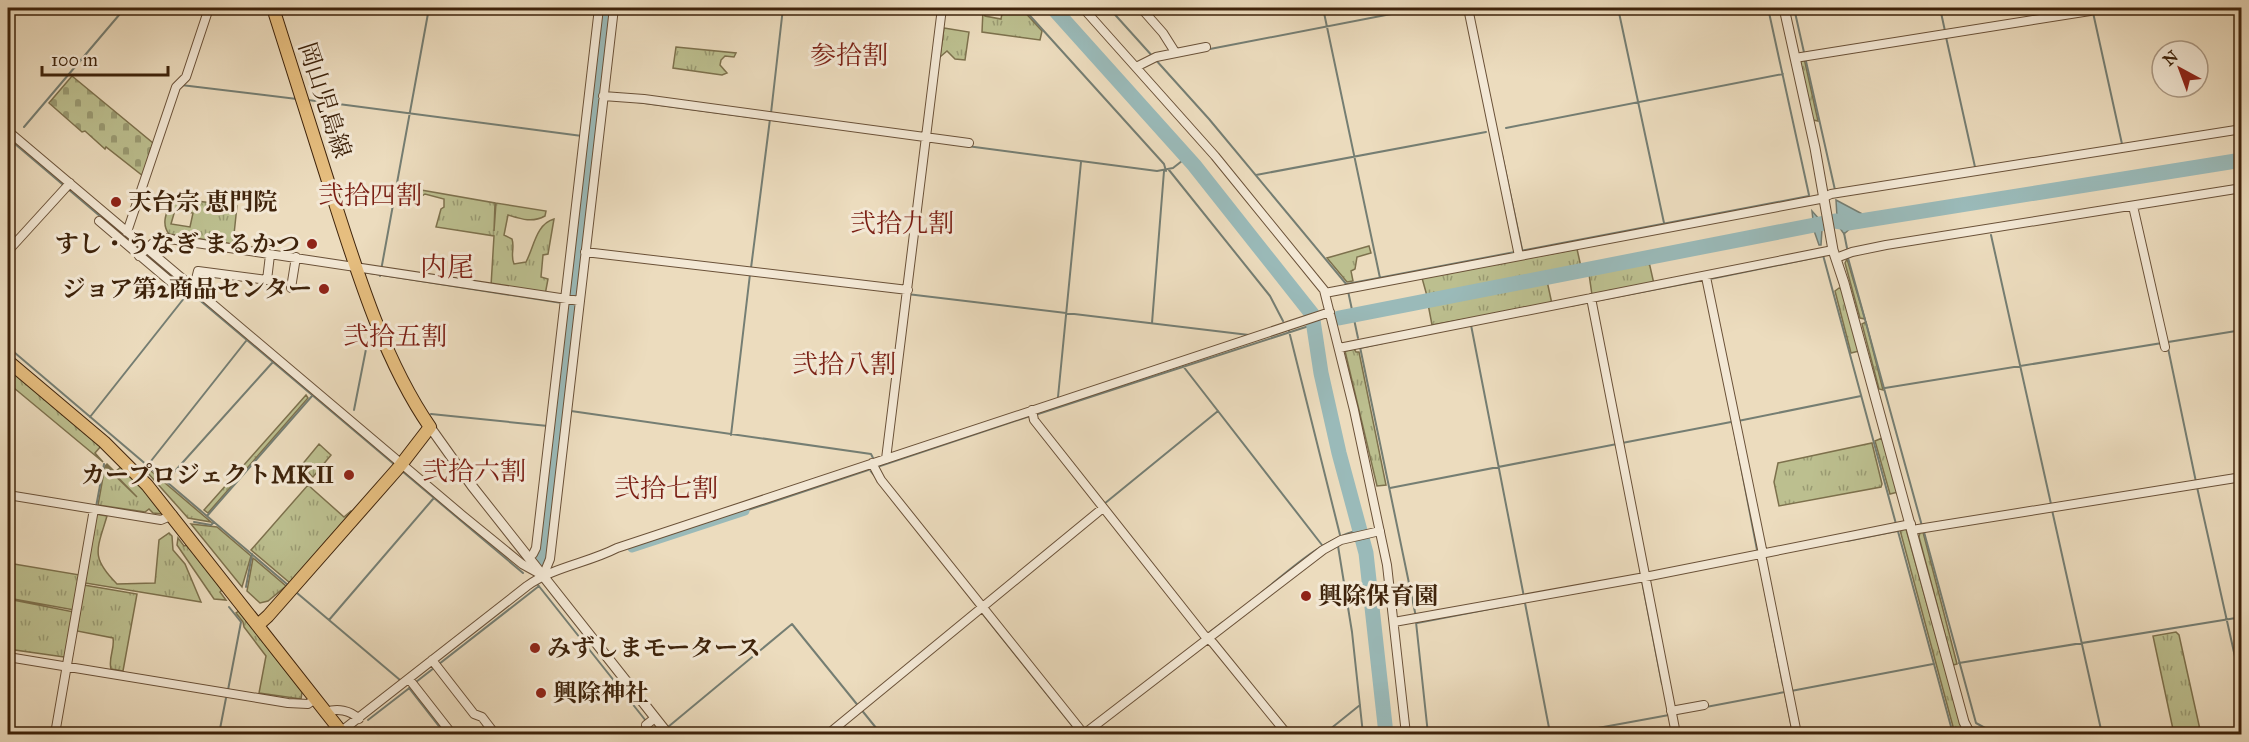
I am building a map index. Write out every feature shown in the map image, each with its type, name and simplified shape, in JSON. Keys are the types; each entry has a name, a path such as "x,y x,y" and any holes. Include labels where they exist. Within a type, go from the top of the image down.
{"main road":[{"name":"岡山児島線","path":"273,8 355,266 399,372 430,427"},
{"path":"8,361 104,442 147,485 173,515 341,734"},
{"path":"258,625 400,467 430,427"}],"street":[{"path":"127,232 176,87 186,77 209,8"},
{"path":"533,554 536,548 550,426 581,219 585,137 599,8"},
{"path":"543,576 550,559 569,301 585,252 581,219 584,188 603,96 614,8"},
{"path":"886,459 942,8"},
{"path":"1083,8 1215,156 1325,292 1327,313 1339,348 1387,565 1406,735"},
{"path":"1141,8 1163,33 1175,52"},
{"path":"1467,8 1518,253"},
{"path":"1784,8 1802,57 1835,254 1917,528 1964,722 1974,735"},
{"path":"1802,57 2090,11"},
{"path":"1136,67 1154,58 1206,47"},
{"path":"603,96 969,143"},
{"path":"1325,292 1518,253 1811,201 1831,194 2241,129"},
{"path":"8,131 67,186 127,232 142,252 184,294"},
{"path":"8,251 67,186"},
{"path":"1339,348 1835,254 2241,188"},
{"path":"2133,206 2164,344"},
{"path":"99,221 196,292 400,467 522,564 543,576"},
{"path":"142,252 163,238 569,301"},
{"path":"585,252 907,292"},
{"path":"196,292 195,283 198,271 267,280 270,257"},
{"path":"291,288 295,260"},
{"path":"1706,277 1797,735"},
{"path":"1592,301 1676,735"},
{"path":"341,734 412,682 527,586 543,576 617,548 873,467 886,459 1033,414 1327,313"},
{"path":"1033,414 1102,506 1287,735"},
{"path":"430,427 651,722 668,735"},
{"path":"873,467 1084,735 1323,549 1341,540 1380,531"},
{"path":"1394,622 1760,556 1897,527 1917,528 2241,477"},
{"path":"8,495 160,520 173,515"},
{"path":"828,735 1102,506"},
{"path":"56,735 94,509"},
{"path":"8,657 288,703 308,704 315,699"},
{"path":"435,664 474,714 482,717 495,735"},
{"path":"412,682 452,735"},
{"path":"1671,711 1704,705"},
{"path":"326,712 342,710 354,714 359,719"}],"green space":[{"path":"1003,8 1021,8 1042,31 1040,40 982,32 983,9 985,16 1001,19"},
{"path":"944,28 969,32 965,60 955,59 947,51 940,57"},
{"path":"676,47 736,53 734,57 725,56 721,60 720,65 727,73 722,75 673,68"},
{"path":"1804,58 1818,121 1813,120 1800,62"},
{"path":"72,76 153,143 143,176 106,147 105,149 85,131 82,132 49,103"},
{"path":"404,187 495,203 494,231 496,203 546,211 545,216 531,220 508,215 504,235 512,239 514,264 526,262 539,231 554,219 548,254 543,255 541,277 548,279 545,295 491,286 494,236 436,227 441,209 444,207 444,199 425,194 416,200 401,201"},
{"path":"172,198 237,206 233,244 169,234 165,221","holes":["175,210 193,213 190,227 171,224"]},
{"path":"1369,246 1371,253 1357,257 1355,269 1351,271 1353,281 1347,282 1327,258"},
{"path":"1577,249 1581,267 1427,296 1422,278"},
{"path":"1847,259 1865,319 1860,318 1845,263"},
{"path":"1649,262 1654,284 1592,295 1589,274"},
{"path":"1547,281 1552,304 1432,325 1428,304"},
{"path":"1842,289 1859,351 1851,353 1835,291"},
{"path":"1866,322 1883,390 1879,389 1862,324"},
{"path":"1354,349 1359,352 1386,485 1377,486 1345,351"},
{"path":"8,367 101,446 95,453 103,462 8,383"},
{"path":"306,395 308,398 208,513 204,510"},
{"path":"1882,438 1898,492 1890,494 1875,441"},
{"path":"1872,443 1881,487 1779,506 1774,482 1778,463"},
{"path":"319,444 331,455 313,477 301,466"},
{"path":"107,464 115,472 122,466 163,514 153,513 149,509 145,512 98,505 105,466 137,497"},
{"path":"145,466 211,522 188,518 147,472"},
{"path":"308,485 344,517 352,512 290,583 251,550"},
{"path":"96,514 107,516 99,545 99,560 117,584 155,583 159,540 169,533 172,536 173,550 185,564 201,602 85,583"},
{"path":"191,524 217,527 251,556 242,587"},
{"path":"1906,529 1962,729 1966,734 1955,734 1900,530"},
{"path":"1920,532 1923,532 1957,664 1953,665 1919,537"},
{"path":"178,538 184,546 188,545 222,590 220,592 226,600 214,599 177,545"},
{"path":"253,558 286,586 268,601 260,603 247,591"},
{"path":"8,563 80,575 74,610 8,598"},
{"path":"84,585 137,594 123,671 111,669 113,638 77,631"},
{"path":"8,599 74,612 64,657 8,649"},
{"path":"239,611 302,692 301,699 259,693 266,656 244,627 236,613"},
{"path":"2176,632 2179,635 2201,734 2174,734 2153,636"}],"water":[{"path":"1836,200 1868,217 1869,223 1852,227 1844,234 1837,224 1822,229 1821,245 1819,245 1811,222 1813,220 1812,211 1820,220 1837,217"}],"waterway":[{"path":"24,127 125,8"},
{"path":"380,276 429,8"},
{"path":"537,561 541,548 604,8"},
{"path":"771,113 783,8"},
{"path":"1023,8 1164,164 1166,171"},
{"path":"1053,8 1194,165 1312,314 1321,373 1339,453 1366,553 1386,734"},
{"path":"1109,8 1209,119 1347,285"},
{"path":"1323,8 1380,278"},
{"path":"1210,49 1422,8"},
{"path":"1618,8 1664,223"},
{"path":"1768,8 1809,195"},
{"path":"1794,8 1835,190"},
{"path":"1940,8 1945,31"},
{"path":"2092,8 2122,144"},
{"path":"1946,37 1975,167"},
{"path":"1506,128 1783,74"},
{"path":"181,85 297,99"},
{"path":"308,100 582,136"},
{"path":"637,102 810,125"},
{"path":"751,268 770,119"},
{"path":"1256,175 1486,132"},
{"path":"8,138 141,251"},
{"path":"967,146 1157,171 1173,168 1187,157"},
{"path":"1502,155 1522,249"},
{"path":"1339,318 1835,221 1848,223 2242,160"},
{"path":"1058,397 1081,162"},
{"path":"1169,170 1270,296 1283,321"},
{"path":"1152,323 1164,171"},
{"path":"1520,251 1809,196"},
{"path":"1844,233 1847,248"},
{"path":"1991,235 2051,504"},
{"path":"1347,284 1515,252"},
{"path":"145,254 395,465"},
{"path":"1823,255 1953,734"},
{"path":"1710,279 1823,256"},
{"path":"1848,258 1922,526"},
{"path":"363,272 562,303"},
{"path":"731,435 750,274"},
{"path":"1595,301 1704,280"},
{"path":"1348,291 1358,338"},
{"path":"907,294 1249,335"},
{"path":"90,417 185,297"},
{"path":"1571,306 1589,302"},
{"path":"1035,415 1315,324"},
{"path":"1471,325 1524,597"},
{"path":"1885,388 2242,330"},
{"path":"1289,331 1340,535"},
{"path":"354,410 368,339"},
{"path":"147,466 246,341"},
{"path":"1360,348 1383,343"},
{"path":"8,347 288,585"},
{"path":"1360,347 1416,617"},
{"path":"2168,348 2196,482"},
{"path":"166,481 272,363"},
{"path":"1183,366 1322,545"},
{"path":"207,516 312,396"},
{"path":"1738,421 1861,396"},
{"path":"571,411 871,454 873,458"},
{"path":"1104,504 1218,411"},
{"path":"431,414 548,426"},
{"path":"745,511 1030,416"},
{"path":"1732,420 1783,685"},
{"path":"1622,443 1731,422"},
{"path":"1390,488 1617,444"},
{"path":"96,507 104,464"},
{"path":"869,469 877,479"},
{"path":"402,471 523,573"},
{"path":"2197,487 2242,688"},
{"path":"329,620 433,499"},
{"path":"2052,510 2102,734"},
{"path":"632,548 745,511"},
{"path":"194,522 211,525 214,522"},
{"path":"1261,593 1319,548 1358,530"},
{"path":"1847,541 1897,531"},
{"path":"1924,532 1976,723 1996,734"},
{"path":"1338,546 1352,632 1363,734"},
{"path":"246,587 252,554"},
{"path":"1639,561 1641,574"},
{"path":"1642,581 1662,684"},
{"path":"538,585 646,721"},
{"path":"416,682 539,586"},
{"path":"966,592 976,605"},
{"path":"297,593 400,680"},
{"path":"1417,623 1526,602"},
{"path":"1525,603 1550,733"},
{"path":"228,690 241,622 229,607"},
{"path":"982,613 1078,733"},
{"path":"1959,663 2242,617"},
{"path":"1207,634 1223,622"},
{"path":"1416,622 1428,734"},
{"path":"668,727 792,624 881,734"},
{"path":"1791,691 1933,664"},
{"path":"368,720 412,686"},
{"path":"409,688 445,734"},
{"path":"1706,707 1785,692"},
{"path":"1785,693 1793,734"},
{"path":"219,734 226,698"},
{"path":"1324,734 1360,705"},
{"path":"1565,734 1669,715"},
{"path":"650,726 657,734"},
{"path":"630,734 638,728"}],"place":[{"name":"天台宗 恵門院","path":"116,202"},
{"name":"すし・うなぎ まるかつ","path":"312,244"},
{"name":"ジョア第2商品センター","path":"324,289"},
{"name":"カープロジェクトMKⅡ","path":"349,475"},
{"name":"興除保育園","path":"1306,596"},
{"name":"みずしまモータース","path":"535,648"},
{"name":"興除神社","path":"541,693"}],"district":[{"name":"参拾割","path":"849,55"},
{"name":"弐拾四割","path":"370,195"},
{"name":"弐拾九割","path":"902,223"},
{"name":"内尾","path":"447,267"},
{"name":"弐拾五割","path":"395,336"},
{"name":"弐拾八割","path":"844,364"},
{"name":"弐拾六割","path":"474,471"},
{"name":"弐拾七割","path":"666,488"}]}
